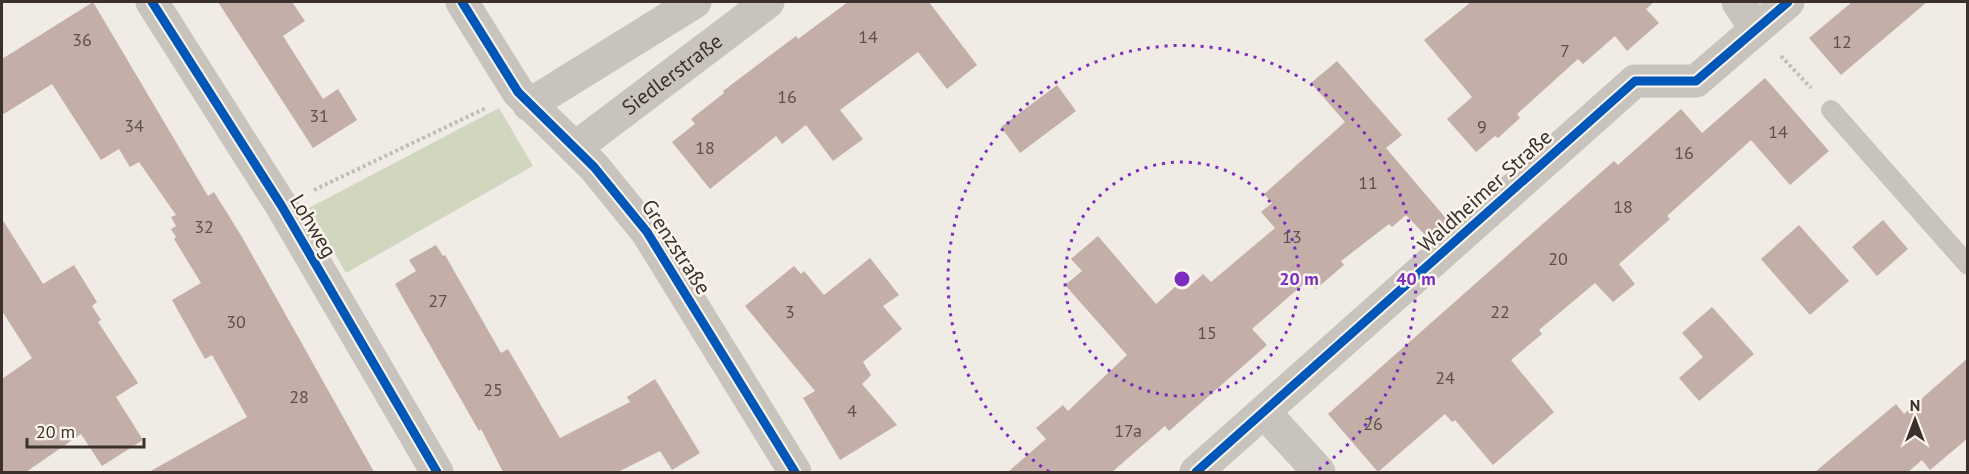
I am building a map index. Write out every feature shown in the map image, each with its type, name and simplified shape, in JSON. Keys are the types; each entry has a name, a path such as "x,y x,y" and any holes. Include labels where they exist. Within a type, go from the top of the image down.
{"street":[{"name":"Lohweg","path":"152,2 281,206 437,472"},
{"name":"Grenzstraße","path":"462,2 524,99 575,148 628,206 648,232 795,472"},
{"path":"524,99 695,2"},
{"name":"Siedlerstraße","path":"575,148 768,2"},
{"path":"1738,2 1756,28"},
{"name":"Waldheimer Straße","path":"1196,472 1635,81 1696,81 1788,2"},
{"path":"1264,412 1319,472"}],"lane":[{"path":"1832,111 1968,265"}],"path":[{"path":"1756,28 1832,111"},
{"path":"281,206 524,99"}],"green space":[{"path":"499,108 533,166 346,273 309,208"}],"building":[{"path":"93,2 208,196 214,192 242,237 374,472 149,472 247,417 212,355 205,359 172,300 201,283 174,239 176,237 171,229 176,226 171,217 176,215 139,162 130,167 119,149 101,160 52,84 2,115 2,59"},
{"path":"218,2 292,2 305,21 283,36 323,99 338,89 357,120 313,148"},
{"path":"848,2 929,2 977,65 947,89 918,52 840,110 863,139 833,161 806,125 782,144 776,136 710,189 672,142 695,124 691,119 724,93 723,91 796,36 798,39"},
{"path":"1471,2 1654,2 1646,9 1659,23 1627,51 1615,36 1583,64 1578,59 1517,114 1520,118 1498,138 1495,136 1476,152 1447,119 1472,97 1424,40"},
{"path":"1852,2 1927,2 1841,75 1809,38"},
{"path":"1337,61 1402,135 1386,148 1449,222 1429,239 1406,215 1392,227 1389,224 1341,261 1344,265 1316,289 1308,280 1252,329 1267,345 1169,431 1165,426 1112,472 1008,472 1046,439 1036,428 1063,405 1068,411 1127,355 1065,285 1082,271 1071,259 1098,236 1156,304 1185,278 1191,285 1203,274 1211,282 1275,228 1261,212 1272,203 1264,194 1345,122 1311,83"},
{"path":"1765,78 1829,151 1790,185 1751,140 1667,216 1670,219 1619,264 1635,284 1613,302 1595,283 1539,330 1542,334 1511,360 1554,412 1493,465 1455,420 1452,422 1445,414 1378,472 1328,414 1614,161 1618,165 1681,109 1702,133"},
{"path":"1057,85 1076,111 1020,153 1001,127"},
{"path":"2,219 43,284 74,265 97,302 92,306 101,320 98,322 138,383 116,397 143,440 102,466 81,434 26,472 2,472 2,379 32,358 2,311"},
{"path":"1883,220 1908,249 1877,276 1852,247"},
{"path":"1799,225 1849,281 1810,315 1761,259"},
{"path":"436,245 443,256 445,255 501,353 508,349 560,438 630,402 627,397 655,379 700,453 672,470 660,451 618,472 503,472 481,429 479,431 395,284 416,271 409,260"},
{"path":"870,258 899,295 883,306 902,329 863,362 871,375 862,384 897,425 840,460 803,398 815,391 745,306 794,266 801,274 804,271 824,295"},
{"path":"1712,307 1754,354 1699,401 1679,378 1703,357 1682,333"},
{"path":"1968,358 1968,438 1930,470 1922,460 1908,472 1815,472 1896,404 1904,414"}],"cycle path":[{"path":"152,2 281,205 437,472"},
{"path":"462,2 518,92 594,167 647,232 795,472"},
{"path":"1196,472 1635,81 1696,81 1788,2"}]}
